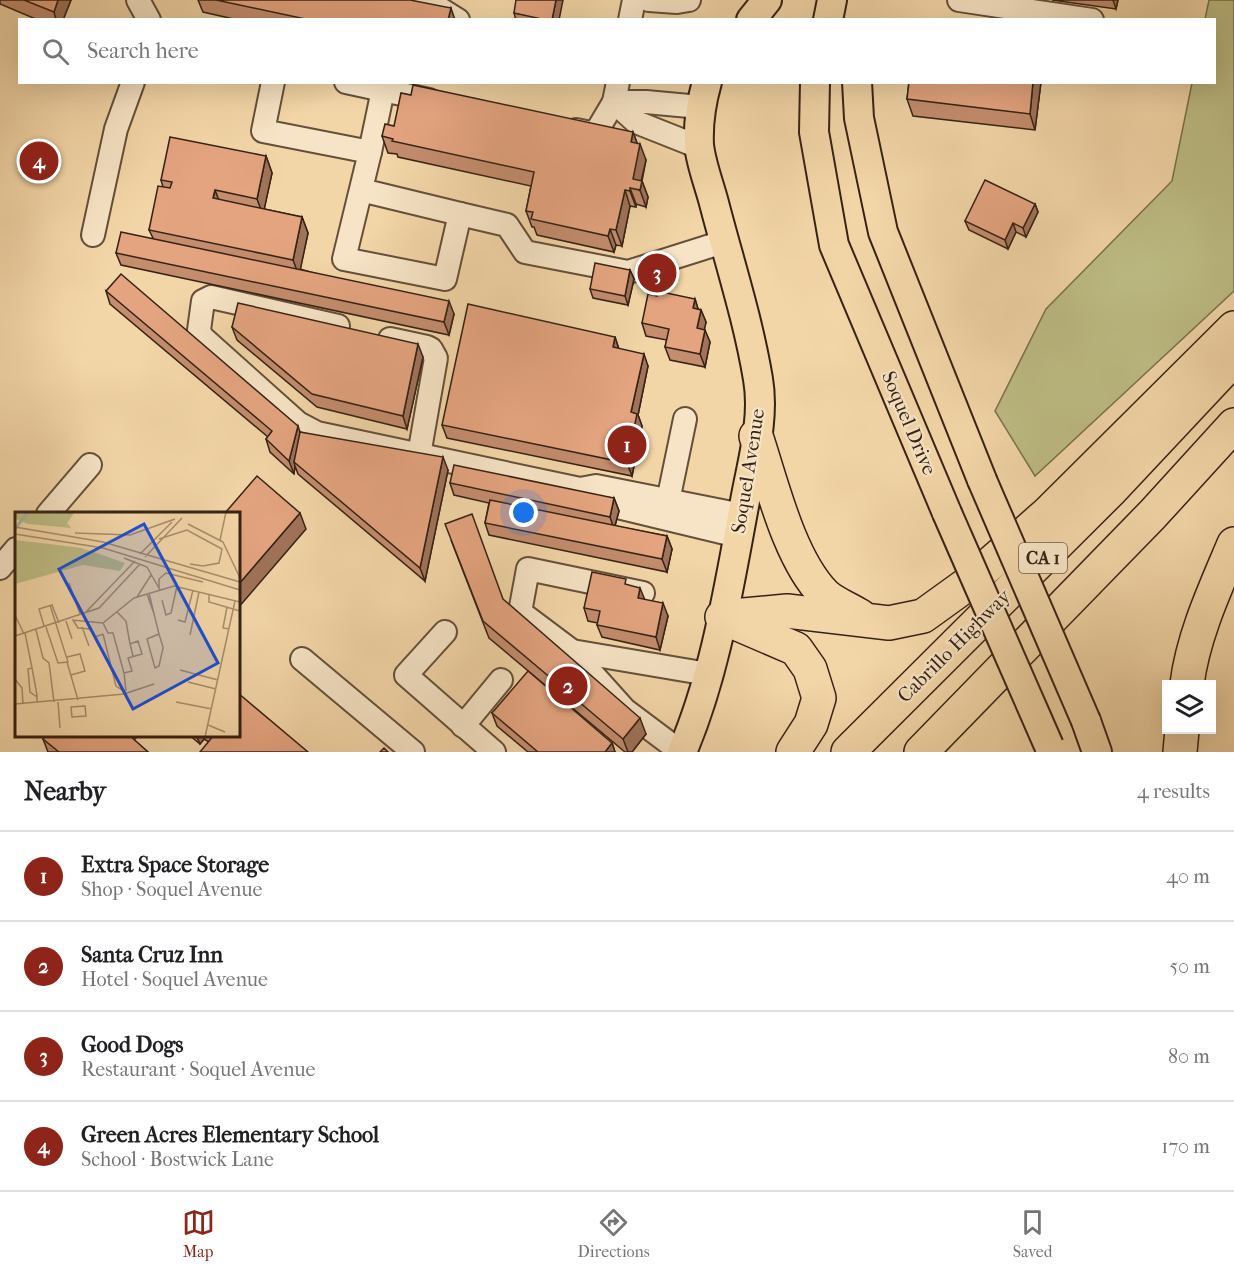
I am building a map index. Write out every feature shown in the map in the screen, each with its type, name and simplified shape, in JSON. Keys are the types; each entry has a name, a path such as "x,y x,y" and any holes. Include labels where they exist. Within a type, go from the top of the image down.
{"highway":[{"path":"722,617 787,611 864,618 889,623 923,616 966,585 1048,513 1234,328"},
{"name":"Cabrillo Highway","path":"848,752 1105,496 1234,358"},
{"name":"CA 1","path":"921,752 1152,515 1234,425"},
{"path":"756,436 784,522 802,564 825,595 864,618"},
{"path":"1188,680 1207,610 1234,544"},
{"path":"722,617 796,649 810,669 819,698 811,724 793,752"},
{"path":"929,752 972,700"},
{"path":"1180,752 1182,734"}],"main road":[{"path":"753,18 767,0"},
{"name":"Soquel Drive","path":"815,84 814,132 834,245 1050,749"},
{"path":"857,84 859,118 883,232 982,480 1086,721 1097,752"},
{"name":"Soquel Avenue","path":"681,752 691,732 722,617 756,436 759,408 759,382 748,331 699,147 703,94"}],"street":[{"path":"400,0 442,10 455,18"},
{"path":"630,18 634,0"},
{"path":"649,0 677,2 688,0"},
{"path":"959,0 1079,18"},
{"path":"93,235 116,129 133,84"},
{"path":"273,84 263,131 370,152"},
{"path":"355,84 450,104"},
{"path":"383,90 344,259 446,279 460,214"},
{"path":"616,92 646,102 703,94"},
{"path":"558,126 594,134 616,92"},
{"path":"616,92 636,122 699,147"},
{"path":"361,190 507,225 525,252 628,272 723,242"},
{"path":"419,455 436,358 427,347 211,297 203,301 199,330 202,337 307,429 317,434 580,489 596,486 668,501 740,526"},
{"path":"668,501 686,419"},
{"path":"49,512 90,465"},
{"path":"580,489 593,501 740,526"},
{"path":"0,568 15,550"},
{"path":"643,593 528,569 520,612 572,651 625,710 681,752"},
{"path":"445,632 406,675 494,752"},
{"path":"572,651 708,674"},
{"path":"302,659 413,752"},
{"path":"463,726 501,680"}],"shaded area":[{"path":"1209,0 1234,0 1234,291 1035,476 995,411 1046,309 1172,181 1192,84 1216,84 1216,18 1205,18"}],"building":[{"path":"24,0 58,0 54,12"},
{"path":"216,0 410,0 451,8 448,18 301,18"},
{"path":"516,0 556,0 552,18 537,18 514,13"},
{"path":"909,84 1033,84 1030,114 907,99"},
{"path":"413,85 633,132 631,142 640,144 633,179 642,181 640,190 630,188 630,191 625,190 616,230 610,229 608,236 531,219 533,212 526,211 534,172 392,141 393,139 382,136 385,124 394,126 401,93 411,95"},
{"path":"170,137 266,156 257,199 215,190 213,198 302,217 293,260 149,230 158,186 170,188 172,182 161,180"},
{"path":"985,180 1035,204 1023,228 1013,223 1005,240 965,221"},
{"path":"121,232 449,301 444,322 116,253"},
{"path":"595,263 630,270 625,296 590,289"},
{"path":"121,274 298,426 289,461 266,439 272,431 106,291"},
{"path":"657,291 695,299 693,308 701,310 697,328 705,330 700,354 665,347 669,329 642,323 648,294 657,296"},
{"path":"238,303 418,344 403,416 312,394 232,327"},
{"path":"468,304 615,337 613,347 644,354 631,412 637,414 627,463 442,425"},
{"path":"300,432 443,457 420,568 294,462"},
{"path":"454,465 614,498 610,517 450,483"},
{"path":"257,476 300,513 240,583 240,512 226,512"},
{"path":"490,500 667,536 662,559 485,523"},
{"path":"472,514 503,599 640,718 623,739 483,621 445,524"},
{"path":"592,572 626,579 625,584 640,588 638,598 663,603 656,637 597,625 600,611 584,608"},
{"path":"528,671 612,743 605,752 538,752 492,713"},
{"path":"240,695 308,752 200,752 212,737 240,737"},
{"path":"44,737 131,737 148,752 59,752 43,739"}],"place":[{"name":"Green Acres Elementary School","path":"39,161"},
{"name":"Good Dogs","path":"657,273"},
{"name":"Extra Space Storage","path":"627,445"},
{"name":"Santa Cruz Inn","path":"568,686"}]}
